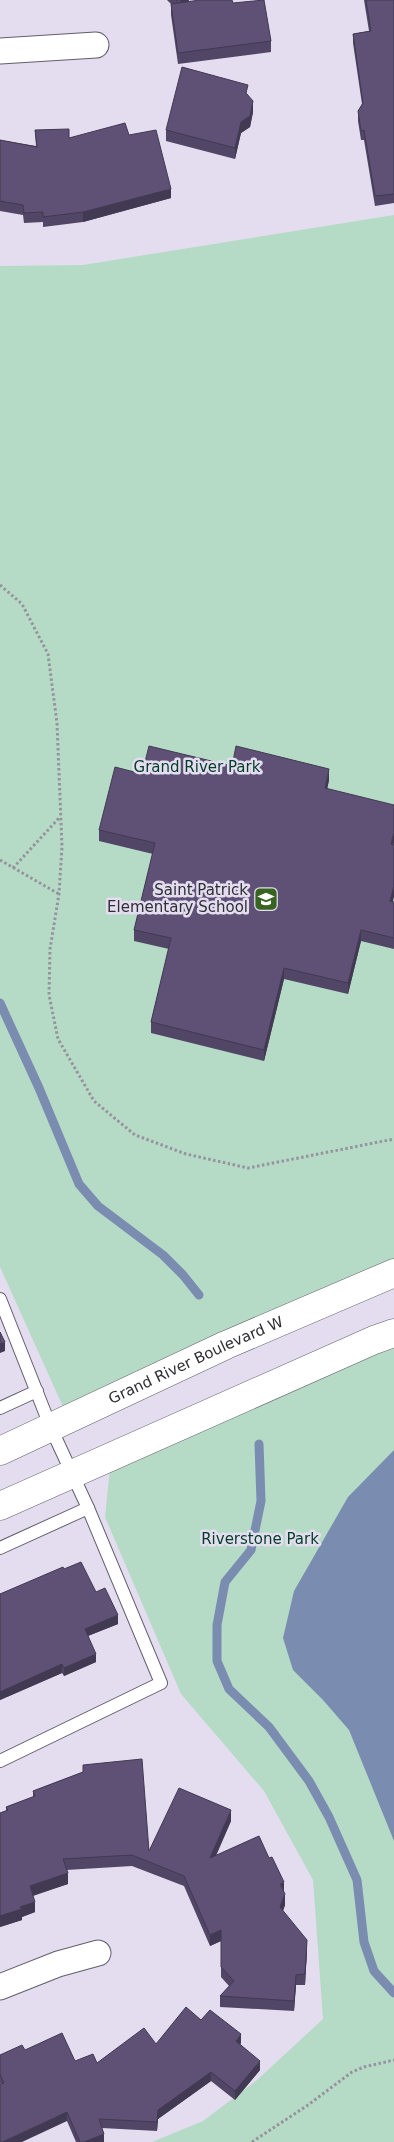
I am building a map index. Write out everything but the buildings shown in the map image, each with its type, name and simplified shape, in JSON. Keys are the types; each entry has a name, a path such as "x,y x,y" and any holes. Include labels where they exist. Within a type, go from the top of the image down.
{"street":[{"path":"0,51 96,45"},
{"name":"Grand River Boulevard W","path":"0,1451 249,1335 394,1273"},
{"path":"0,1506 374,1340 394,1333"},
{"path":"0,1987 58,1964 98,1954"}],"lane":[{"path":"0,1299 51,1428 88,1508 161,1683 0,1761"},
{"path":"0,1408 37,1391"},
{"path":"0,1548 88,1508"}],"path":[{"path":"0,585 22,604 48,654 57,723 62,847 59,894 50,949 49,994 58,1039 94,1101 135,1135 186,1154 248,1168 394,1139"},
{"path":"13,868 61,816"},
{"path":"0,860 59,894"},
{"path":"252,2142 308,2105 352,2072 364,2067 394,2060"}],"green space":[{"name":"Grand River Park","path":"394,215 394,1273 69,1420 0,1267 0,266 83,265"},
{"name":"Riverstone Park","path":"394,1333 394,2142 152,2142 203,2121 256,2081 323,2019 313,1880 264,1791 181,1694 105,1517 111,1458"}],"water":[{"path":"394,1450 394,1841 349,1730 293,1670 283,1638 294,1591 348,1497"}],"waterway":[{"path":"0,1003 39,1088 79,1184 98,1206 163,1255 199,1295"},
{"path":"259,1444 261,1501 251,1550 225,1582 217,1625 217,1661 229,1689 269,1727 309,1781 329,1817 357,1880 364,1942 374,1971 394,1993"}],"place":[{"name":"Saint Patrick Elementary School","path":"266,899"}]}
